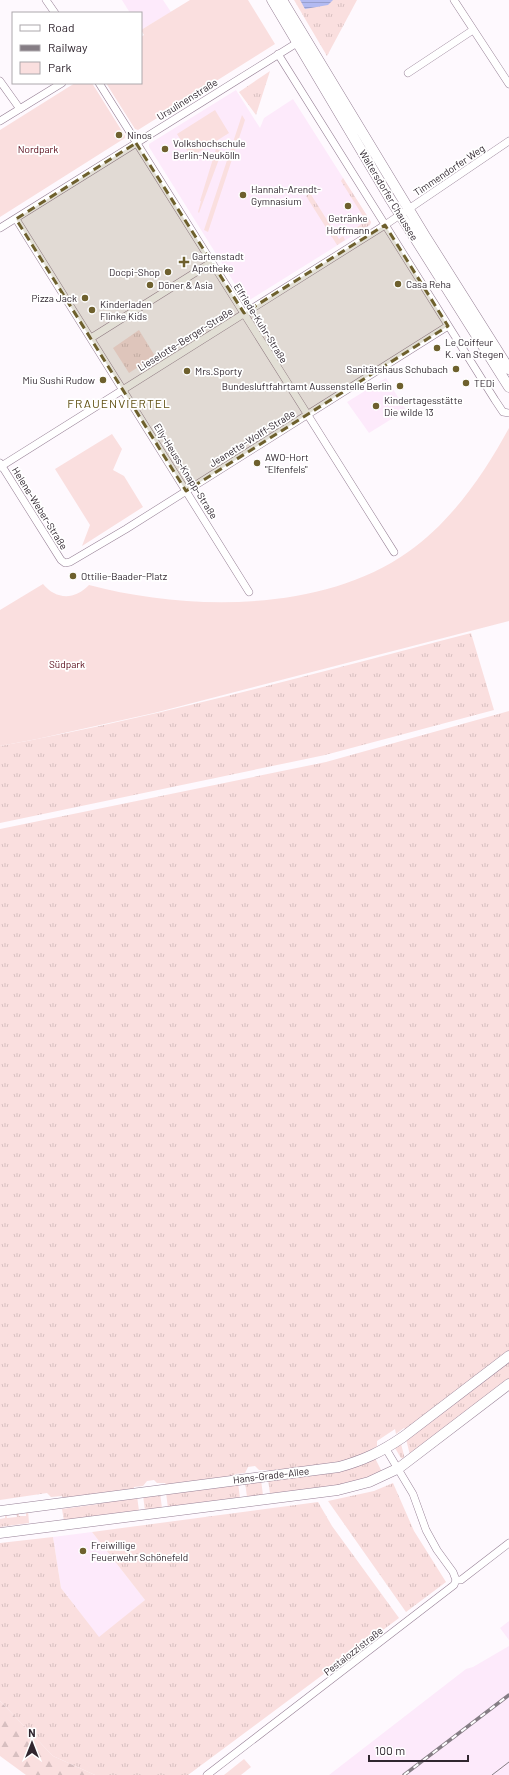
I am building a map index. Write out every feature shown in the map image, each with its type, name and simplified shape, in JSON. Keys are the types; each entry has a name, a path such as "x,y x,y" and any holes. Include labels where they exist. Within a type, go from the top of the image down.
{"street":[{"path":"46,0 54,12"},
{"name":"Waltersdorfer Chaussee","path":"272,0 301,41 409,209 509,369"},
{"name":"Waltersdorfer Chaussee","path":"282,0 301,41 400,215 509,387"},
{"path":"454,0 509,84"},
{"path":"408,73 473,30"},
{"name":"Ursulinenstraße","path":"0,228 301,41"},
{"name":"Waltersdorfer Chaussee","path":"278,54 503,412 509,413"},
{"path":"0,81 20,109"},
{"path":"0,121 60,84"},
{"name":"Elfriede-Kuhr-Straße","path":"100,84 394,552"},
{"name":"Timmendorfer Weg","path":"400,215 509,141"},
{"name":"Lieselotte-Berger-Straße","path":"1,465 400,215"},
{"name":"Elly-Heuss-Knapp-Straße","path":"16,218 250,592"},
{"path":"91,338 212,262"},
{"name":"Jeanette-Wolff-Straße","path":"65,563 70,562 126,529 448,326"},
{"name":"Helene-Weber-Straße","path":"1,465 61,560 65,563"},
{"name":"Hans-Grade-Allee","path":"0,1511 339,1467 365,1460 386,1449 509,1356"},
{"path":"0,1533 338,1490 369,1482 398,1468 509,1384"},
{"path":"386,1449 413,1494 426,1530 437,1550 453,1572 456,1580"},
{"name":"Pestalozzistraße","path":"207,1775 454,1585 456,1580 461,1580 509,1543"}],"highlighted area":[{"path":"136,143 244,313 385,225 448,326 186,491 16,219"}],"shaded area":[{"path":"122,0 163,0 171,12 142,29 142,12 129,12"},
{"name":"Hannah-Arendt- Gymnasium","path":"236,90 260,128 264,118 293,99 371,222 370,225 248,301 245,300 149,147 149,144"},
{"name":"Kindertagesstätte Die wilde 13","path":"386,378 406,410 369,433 347,402"},
{"path":"92,1532 145,1600 99,1638 61,1588 53,1537"},
{"path":"509,1621 509,1640 500,1628"},
{"path":"509,1646 509,1775 329,1775 466,1669 473,1667"}],"green space":[{"path":"190,0 248,0 275,44 138,130 135,129 107,84 142,84 142,36 144,35 142,29"},
{"path":"294,0 357,0 327,56"},
{"path":"270,71 256,115 239,92"},
{"name":"Nordpark","path":"73,84 93,84 125,138 0,217 0,130"},
{"path":"215,110 229,133 191,157 177,134"},
{"path":"242,115 245,120 208,232 204,230"},
{"path":"216,149 222,151 199,213 200,201"},
{"path":"343,178 371,222 370,225 352,236 350,232 366,221 341,181"},
{"path":"310,193 339,239 343,236 345,240 337,245 306,196"},
{"path":"139,330 155,356 129,373 113,348"},
{"name":"Südpark","path":"509,428 509,621 154,713 0,746 0,610 43,584 54,593 66,596 78,593 89,585 127,594 210,602 253,601 295,596 336,587 374,572 408,552 424,540 466,496 489,462"},
{"path":"112,434 122,449 113,470 124,476 143,507 82,546 90,525 55,469"},
{"path":"471,633 494,710 325,755 0,823 0,746 178,708"},
{"path":"509,711 509,1352 406,1430 404,1428 396,1434 395,1429 377,1441 377,1447 367,1452 367,1454 346,1461 269,1472 269,1470 259,1470 255,1466 248,1467 245,1473 235,1474 235,1476 166,1486 165,1483 157,1483 154,1480 147,1481 143,1486 134,1487 134,1490 63,1499 62,1496 51,1497 47,1493 0,1500 0,829 326,762"},
{"path":"509,1360 509,1380 410,1455 406,1439"},
{"path":"401,1444 405,1459 401,1458 395,1448"},
{"path":"375,1458 382,1472 349,1484 270,1494 268,1479"},
{"path":"261,1480 263,1495 247,1497 245,1482"},
{"path":"238,1483 240,1498 168,1508 166,1493"},
{"path":"393,1483 414,1531 446,1582 406,1612 328,1501 374,1491"},
{"path":"160,1493 162,1508 145,1511 143,1495"},
{"path":"137,1496 139,1511 64,1521 62,1509 99,1504 111,1499"},
{"path":"318,1502 332,1526 399,1618 188,1775 95,1775 53,1756 0,1701 0,1543 53,1537 61,1588 99,1637 145,1600 92,1532"},
{"path":"26,1510 28,1510 29,1523 0,1527 0,1519 5,1518 5,1513 7,1518 17,1517 16,1512 19,1511 19,1516 26,1516"},
{"path":"0,1701 53,1756 95,1775 26,1775 0,1756"},
{"path":"244,1759 251,1767 241,1775 224,1775"}],"water":[{"path":"300,0 333,0 328,5 305,9"}],"tram line":[{"path":"492,1775 509,1762"}],"railway":[{"path":"404,1775 509,1695"}],"place":[{"name":"Ninos","path":"119,135"},
{"name":"Volkshochschule Berlin-Neukölln","path":"165,149"},
{"name":"Hannah-Arendt- Gymnasium","path":"243,195"},
{"name":"Getränke Hoffmann","path":"348,206"},
{"name":"Gartenstadt Apotheke","path":"184,262"},
{"name":"Docpi-Shop","path":"168,272"},
{"name":"Casa Reha","path":"398,284"},
{"name":"Döner & Asia","path":"150,285"},
{"name":"Pizza Jack","path":"85,298"},
{"name":"Kinderladen Flinke Kids","path":"92,310"},
{"name":"Le Coiffeur K. van Stegen","path":"437,348"},
{"name":"Sanitätshaus Schubach","path":"456,369"},
{"name":"Mrs.Sporty","path":"187,371"},
{"name":"Miu Sushi Rudow","path":"103,380"},
{"name":"TEDi","path":"466,383"},
{"name":"Bundesluftfahrtamt Aussenstelle Berlin","path":"400,386"},
{"name":"Kindertagesstätte Die wilde 13","path":"376,406"},
{"name":"AWO-Hort \"Elfenfels\"","path":"257,463"},
{"name":"Ottilie-Baader-Platz","path":"73,576"},
{"name":"Freiwillige Feuerwehr Schönefeld","path":"83,1551"}],"district":[{"name":"FRAUENVIERTEL","path":"119,404"}]}
